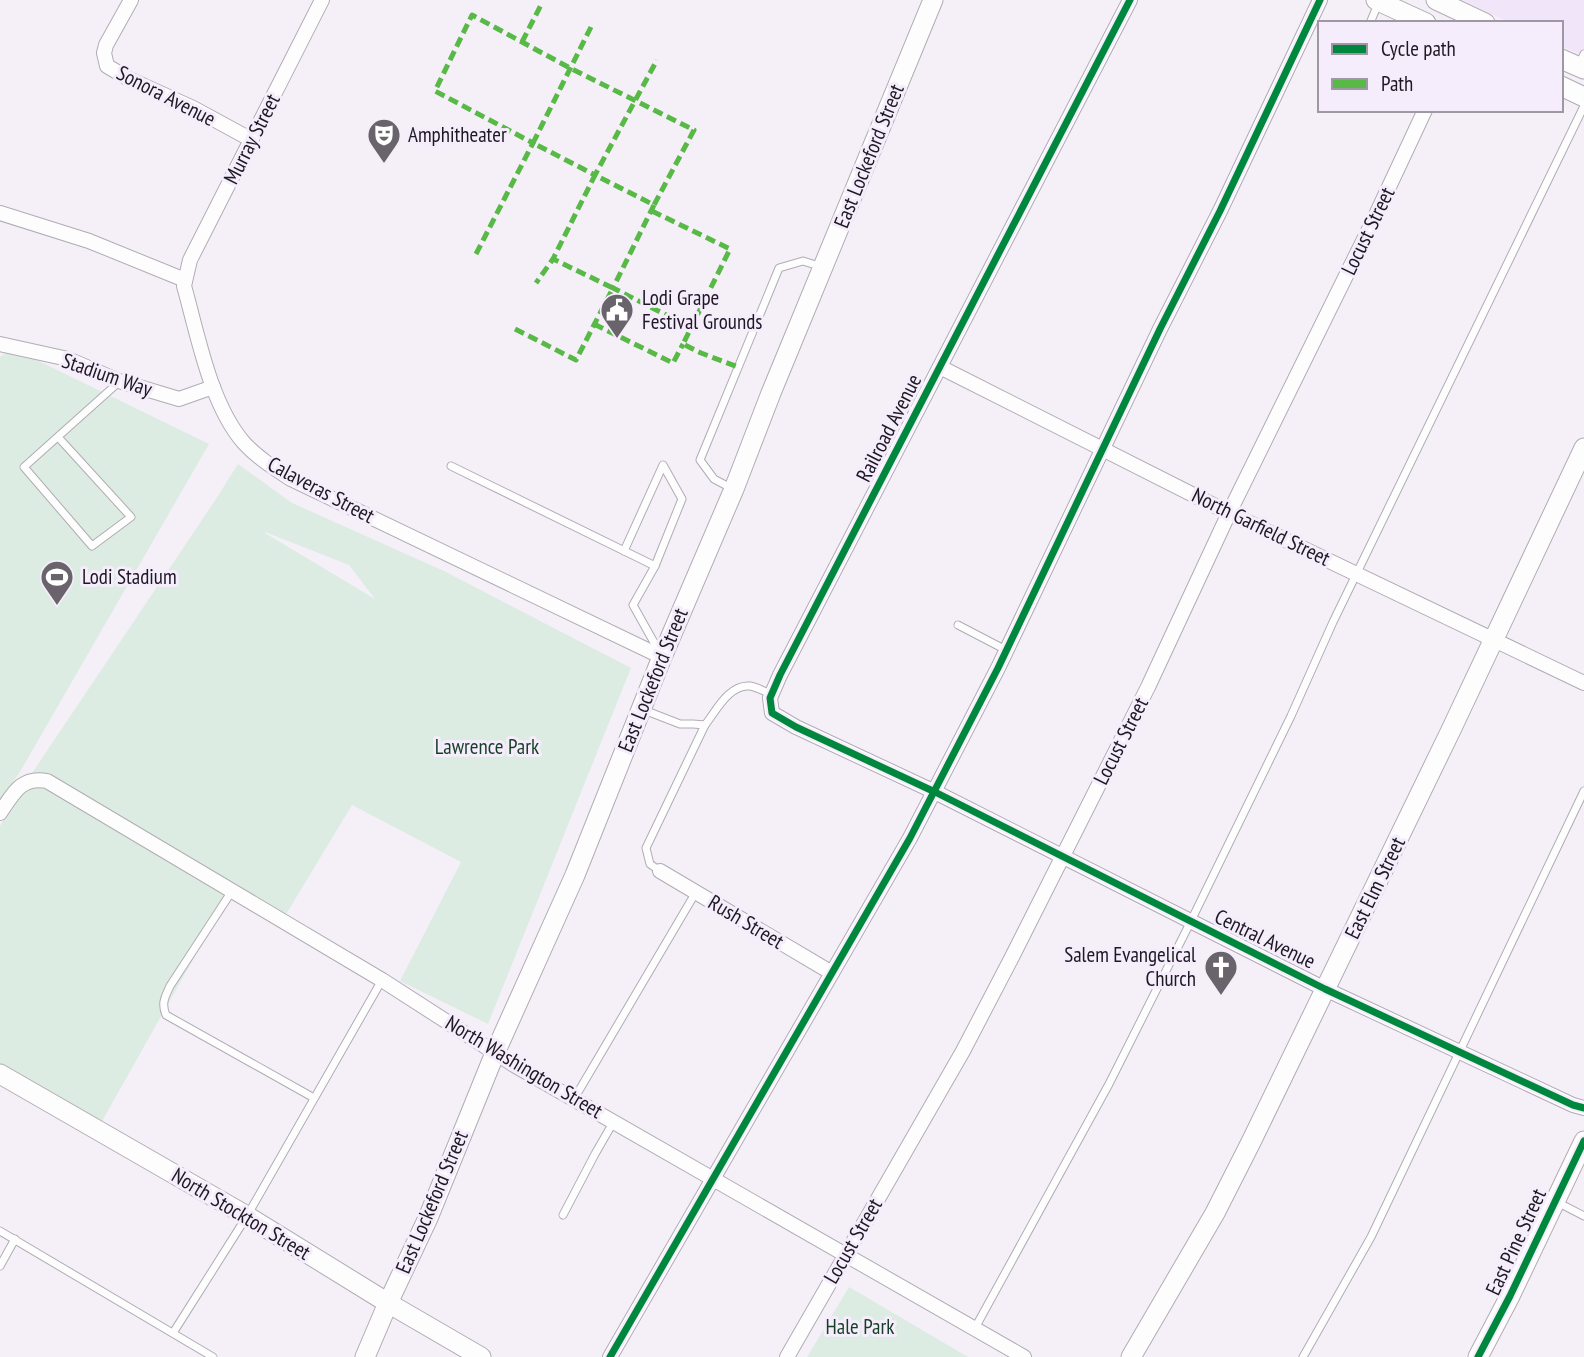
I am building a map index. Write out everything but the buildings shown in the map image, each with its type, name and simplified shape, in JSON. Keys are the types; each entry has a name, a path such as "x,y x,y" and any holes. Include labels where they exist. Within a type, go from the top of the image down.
{"street":[{"name":"Sonora Avenue","path":"131,0 106,45 104,53 107,66 252,140"},
{"name":"Murray Street","path":"184,279 190,260 322,0"},
{"name":"East Lockeford Street","path":"365,1357 428,1218 495,1052 575,875 933,0"},
{"name":"Railroad Avenue","path":"771,694 1130,0"},
{"path":"610,1357 935,792 1007,650 1321,0"},
{"path":"1436,0 1481,21"},
{"path":"1378,1 1422,21"},
{"path":"1563,87 1584,97"},
{"name":"Locust Street","path":"787,1357 963,1051 1063,857 1148,687 1229,513 1424,112"},
{"path":"0,213 89,241 184,279"},
{"name":"Calaveras Street","path":"184,279 213,387 229,421 243,442 262,461 291,479 662,657"},
{"name":"Stadium Way","path":"0,344 68,359 119,381 179,399 213,387"},
{"name":"North Garfield Street","path":"940,367 1229,513 1584,683"},
{"name":"East Elm Street","path":"1131,1357 1215,1213 1251,1142 1379,881 1584,448"},
{"path":"771,694 772,713 796,727 935,792"},
{"name":"North Washington Street","path":"0,813 16,789 26,782 37,779 47,781 382,980 574,1099 1024,1357"},
{"name":"Central Avenue","path":"935,792 1325,989 1584,1108"},
{"name":"Rush Street","path":"660,871 832,973"},
{"name":"North Stockton Street","path":"0,1074 247,1216 481,1357"},
{"name":"East Pine Street","path":"1478,1357 1584,1141"}],"lane":[{"path":"1371,21 1378,1"},
{"path":"975,1328 1109,1084 1190,922 1584,106"},
{"path":"734,489 714,479 700,460 779,268 803,261 823,267"},
{"path":"58,437 131,517 92,546 24,467 119,381"},
{"path":"624,551 663,465 681,499 655,566 633,605 662,657"},
{"path":"451,466 655,566"},
{"path":"958,625 1007,650"},
{"path":"660,871 650,864 646,848 705,725 729,694 739,687 751,686 771,694"},
{"path":"641,709 680,724 705,725"},
{"path":"1303,1357 1371,1237 1584,791"},
{"path":"232,891 170,986 162,1007 166,1015 314,1098"},
{"path":"574,1099 696,892"},
{"path":"173,1333 247,1216 382,980"},
{"path":"563,1215 614,1121"},
{"path":"1555,1201 1584,1216"},
{"path":"0,1231 213,1357"},
{"path":"0,1266 15,1239"}],"shaded area":[{"path":"1462,0 1584,0 1584,56 1563,47 1563,21 1507,21"}],"green space":[{"name":"Lodi Stadium","path":"12,348 209,444 0,802 0,357"},
{"name":"Lawrence Park","path":"238,464 292,503 444,571 631,668 488,1024 400,981 461,862 352,805 282,921 230,894 97,1130 0,1074 0,826 26,782","holes":["265,532 349,565 375,599"]},
{"name":"Hale Park","path":"849,1287 968,1357 807,1357"}],"marked path":[{"path":"522,42 542,3"},
{"path":"476,254 533,143 435,91 472,15 694,130 654,205 595,175 553,259 536,283"},
{"path":"591,27 533,143 595,175 657,60"},
{"path":"654,205 613,288 692,328"},
{"path":"652,211 730,249 683,344 738,367"},
{"path":"515,329 576,360 613,288 553,259"},
{"path":"594,324 673,363 683,344"}],"cycle path":[{"path":"1130,0 780,675 770,698 772,713 796,727 935,792 1325,989 1584,1108"},
{"path":"610,1357 910,838 998,668 1320,0"},
{"path":"1478,1357 1584,1141"}],"place":[{"name":"Amphitheater","path":"384,165"},
{"name":"Lodi Grape Festival Grounds","path":"617,340"},
{"name":"Lodi Stadium","path":"57,607"},
{"name":"Salem Evangelical Church","path":"1221,997"}]}
